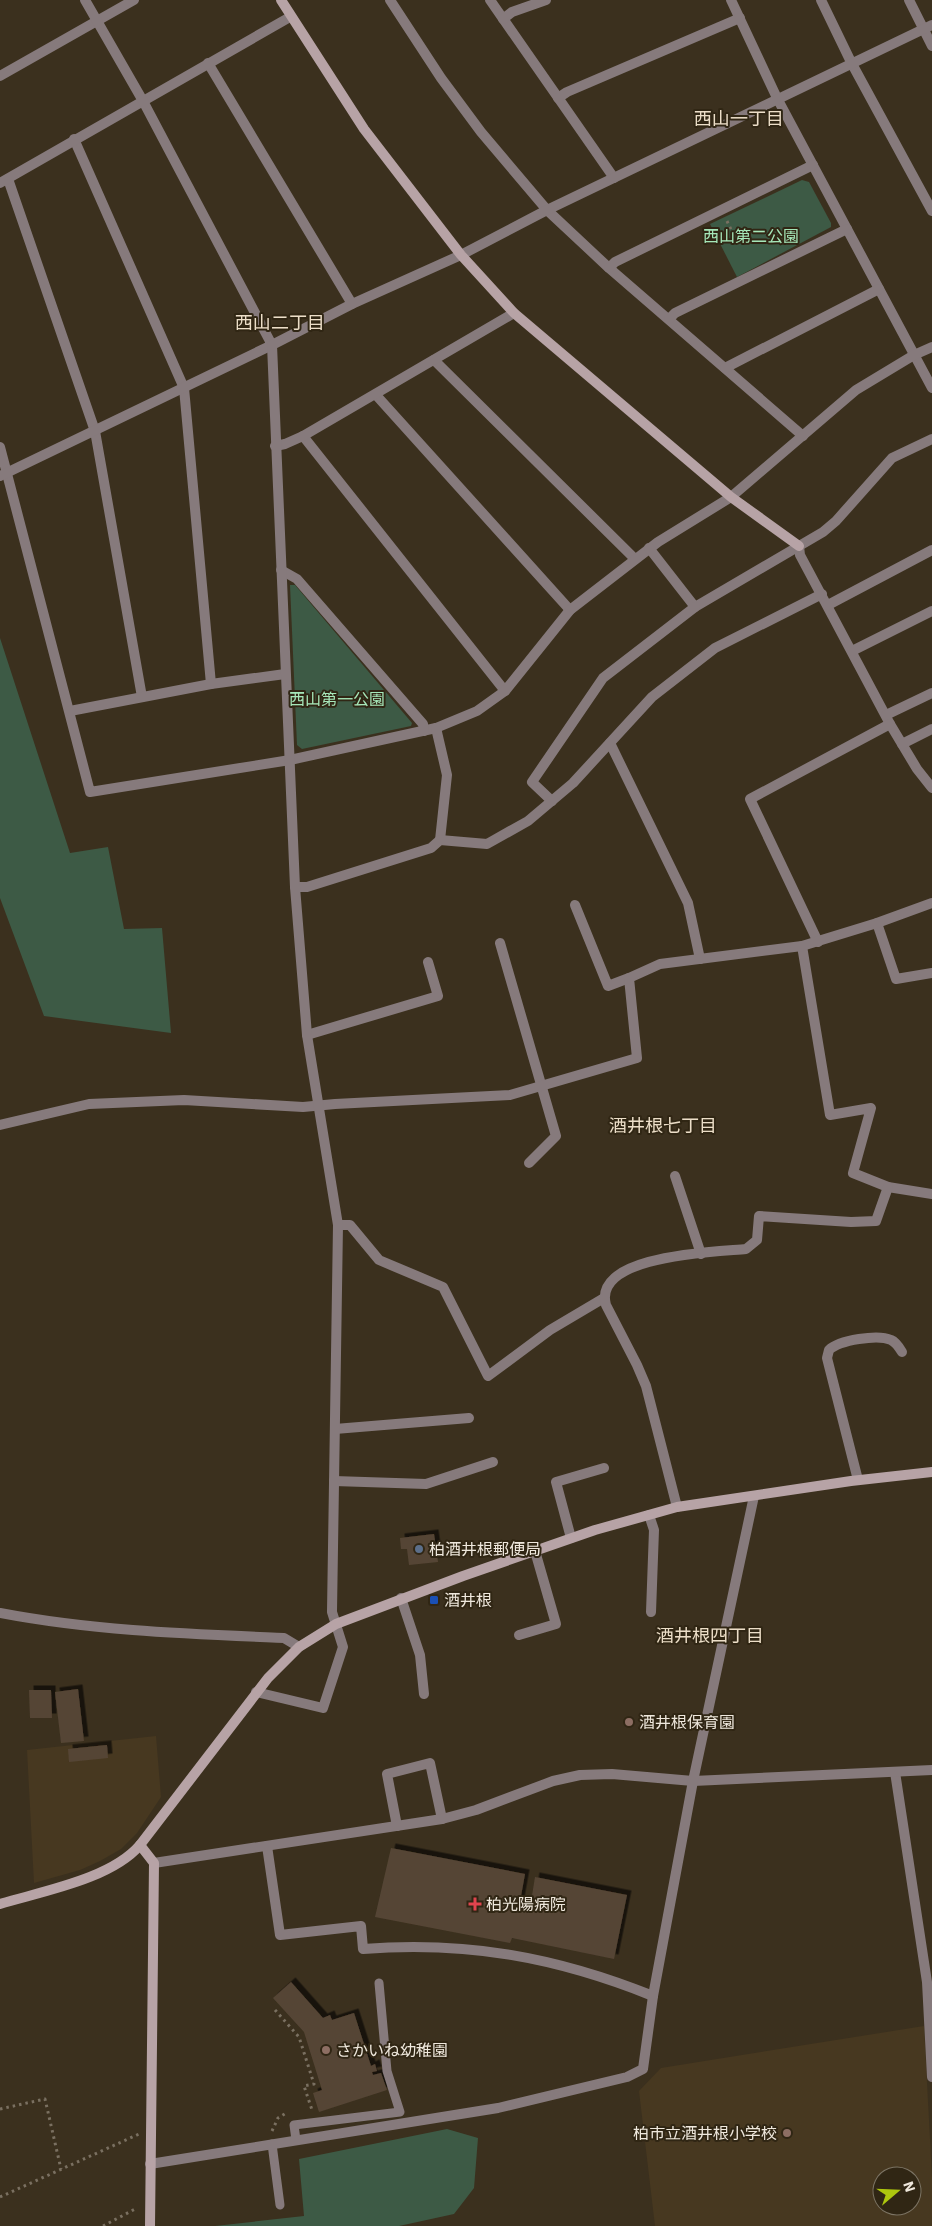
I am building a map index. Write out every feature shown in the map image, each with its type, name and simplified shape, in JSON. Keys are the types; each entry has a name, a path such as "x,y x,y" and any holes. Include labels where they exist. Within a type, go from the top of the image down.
{"street":[{"path":"85,0 143,101 272,345 294,887 308,1035 338,1225 332,1612 343,1647 323,1708 256,1692"},
{"path":"0,76 134,0"},
{"path":"281,0 364,129 461,255 514,313 731,498 800,546"},
{"path":"390,0 441,78 481,132 547,210 609,268 803,436"},
{"path":"490,0 614,178"},
{"path":"503,19 512,12 546,0"},
{"path":"731,0 778,98 932,388"},
{"path":"821,0 851,62 932,211"},
{"path":"909,0 928,27 932,46"},
{"path":"142,697 95,431 4,181 290,16"},
{"path":"558,98 567,92 740,18"},
{"path":"4,475 272,345 352,304 461,255 547,210 851,62 928,27"},
{"path":"208,63 352,304"},
{"path":"74,139 184,388 211,684"},
{"path":"609,268 614,262 813,165"},
{"path":"669,319 675,313 847,229"},
{"path":"726,368 879,288"},
{"path":"275,446 303,436 514,313"},
{"path":"0,447 4,475 70,711 90,792 290,760 436,728 476,711 505,691 570,610 649,548 731,498 856,390 914,355 932,347"},
{"path":"434,360 635,559"},
{"path":"376,395 570,610"},
{"path":"303,436 505,691"},
{"path":"552,800 532,782 603,678 695,607 823,532 836,521 892,458 932,439"},
{"path":"800,546 800,555 888,719 917,769 932,788"},
{"path":"649,548 695,607"},
{"path":"828,605 932,550"},
{"path":"281,570 297,579 423,724 424,731"},
{"path":"440,840 488,844 528,820 573,782 652,697 715,648 822,594"},
{"path":"852,651 932,611"},
{"path":"70,711 211,684 285,674"},
{"path":"818,942 750,799 932,693"},
{"path":"294,887 307,887 431,848 440,840 446,775 436,728"},
{"path":"902,744 932,729"},
{"path":"610,743 688,903 700,959"},
{"path":"575,905 608,986 660,964 802,946 818,942 877,924 932,904"},
{"path":"877,924 896,978 932,973"},
{"path":"500,944 556,1136 528,1163"},
{"path":"802,946 830,1116 871,1108 853,1173 888,1188 932,1194"},
{"path":"308,1035 438,996 428,962"},
{"path":"0,1125 89,1104 184,1100 303,1107 510,1095 637,1058 629,978"},
{"path":"675,1176 702,1254"},
{"path":"338,1225 350,1225 379,1260 443,1287 488,1376 550,1330 604,1298 617,1274 632,1266 648,1261 746,1248 756,1240 759,1216 851,1222 876,1221 888,1188"},
{"path":"604,1298 646,1386 677,1507"},
{"path":"858,1480 827,1358 829,1350 839,1343 878,1337 894,1341 902,1352"},
{"path":"335,1429 469,1418"},
{"path":"334,1481 426,1484 493,1462"},
{"path":"571,1538 556,1482 604,1468"},
{"path":"0,1904 79,1880 116,1866 140,1845 256,1692 286,1658 317,1634 336,1624 401,1598 571,1538 677,1507 858,1480 932,1472"},
{"path":"150,2164 498,2108 627,2077 643,2069 653,1996 693,1780 754,1496"},
{"path":"649,1515 654,1530 650,1612"},
{"path":"519,1635 556,1624 535,1551"},
{"path":"401,1598 420,1655 424,1694"},
{"path":"0,1613 34,1620 122,1630 284,1638 299,1647"},
{"path":"397,1826 387,1774 430,1763 442,1819"},
{"path":"154,1863 442,1819 476,1810 554,1781 580,1775 612,1774 693,1780 932,1770"},
{"path":"895,1772 927,1982 932,2077"},
{"path":"140,1845 154,1863 150,2132 152,2205 150,2226"},
{"path":"267,1846 280,1935 361,1926 363,1950 440,1947 505,1953 570,1967 607,1978 653,1996"}],"lane":[{"path":"379,1983 387,2070 403,2124"},
{"path":"296,2140 294,2125 400,2112"},
{"path":"272,2144 280,2205"}],"path":[{"path":"275,2010 299,2036 314,2084 304,2086 314,2115"},
{"path":"0,2109 44,2099 61,2169"},
{"path":"0,2197 141,2133 150,2132"},
{"path":"103,2226 143,2205 152,2205"}],"shaded area":[{"path":"156,1736 161,1797 137,1833 121,1849 100,1861 80,1870 34,1883 27,1750"},
{"name":"柏市立酒井根小学校","path":"924,2026 932,2177 932,2226 655,2226 639,2091 661,2068"}],"green space":[{"name":"西山第二公園","path":"802,180 809,182 831,223 831,227 737,277 710,224"},
{"name":"西山第一公園","path":"290,585 295,585 412,723 411,726 302,749 297,745"},
{"path":"0,638 70,853 108,847 124,929 162,928 171,1033 44,1016 0,898"},
{"path":"447,2129 478,2138 474,2188 454,2214 399,2226 215,2226 304,2216 299,2159"}],"building":[{"path":"434,1534 438,1562 409,1565 407,1549 401,1549 400,1538"},
{"path":"78,1689 84,1741 61,1743 55,1692"},
{"path":"29,1690 51,1690 52,1718 30,1718"},
{"path":"107,1745 108,1758 69,1762 68,1749"},
{"path":"391,1848 525,1874 519,1907 530,1908 535,1877 627,1895 614,1959 512,1938 510,1943 375,1917"},
{"path":"291,1982 323,2018 330,2015 332,2020 354,2013 371,2066 375,2064 377,2071 372,2072 373,2075 381,2073 387,2090 319,2112 313,2093 322,2090 304,2032 273,1998"}],"place":[{"name":"柏酒井根郵便局","path":"419,1549"},
{"name":"酒井根","path":"434,1600"},
{"name":"酒井根保育園","path":"629,1722"},
{"name":"柏光陽病院","path":"475,1904"},
{"name":"さかいね幼稚園","path":"326,2050"},
{"name":"柏市立酒井根小学校","path":"787,2133"}],"district":[{"name":"西山一丁目","path":"739,118"},
{"name":"西山二丁目","path":"280,322"},
{"name":"酒井根七丁目","path":"663,1125"},
{"name":"酒井根四丁目","path":"710,1635"}]}
